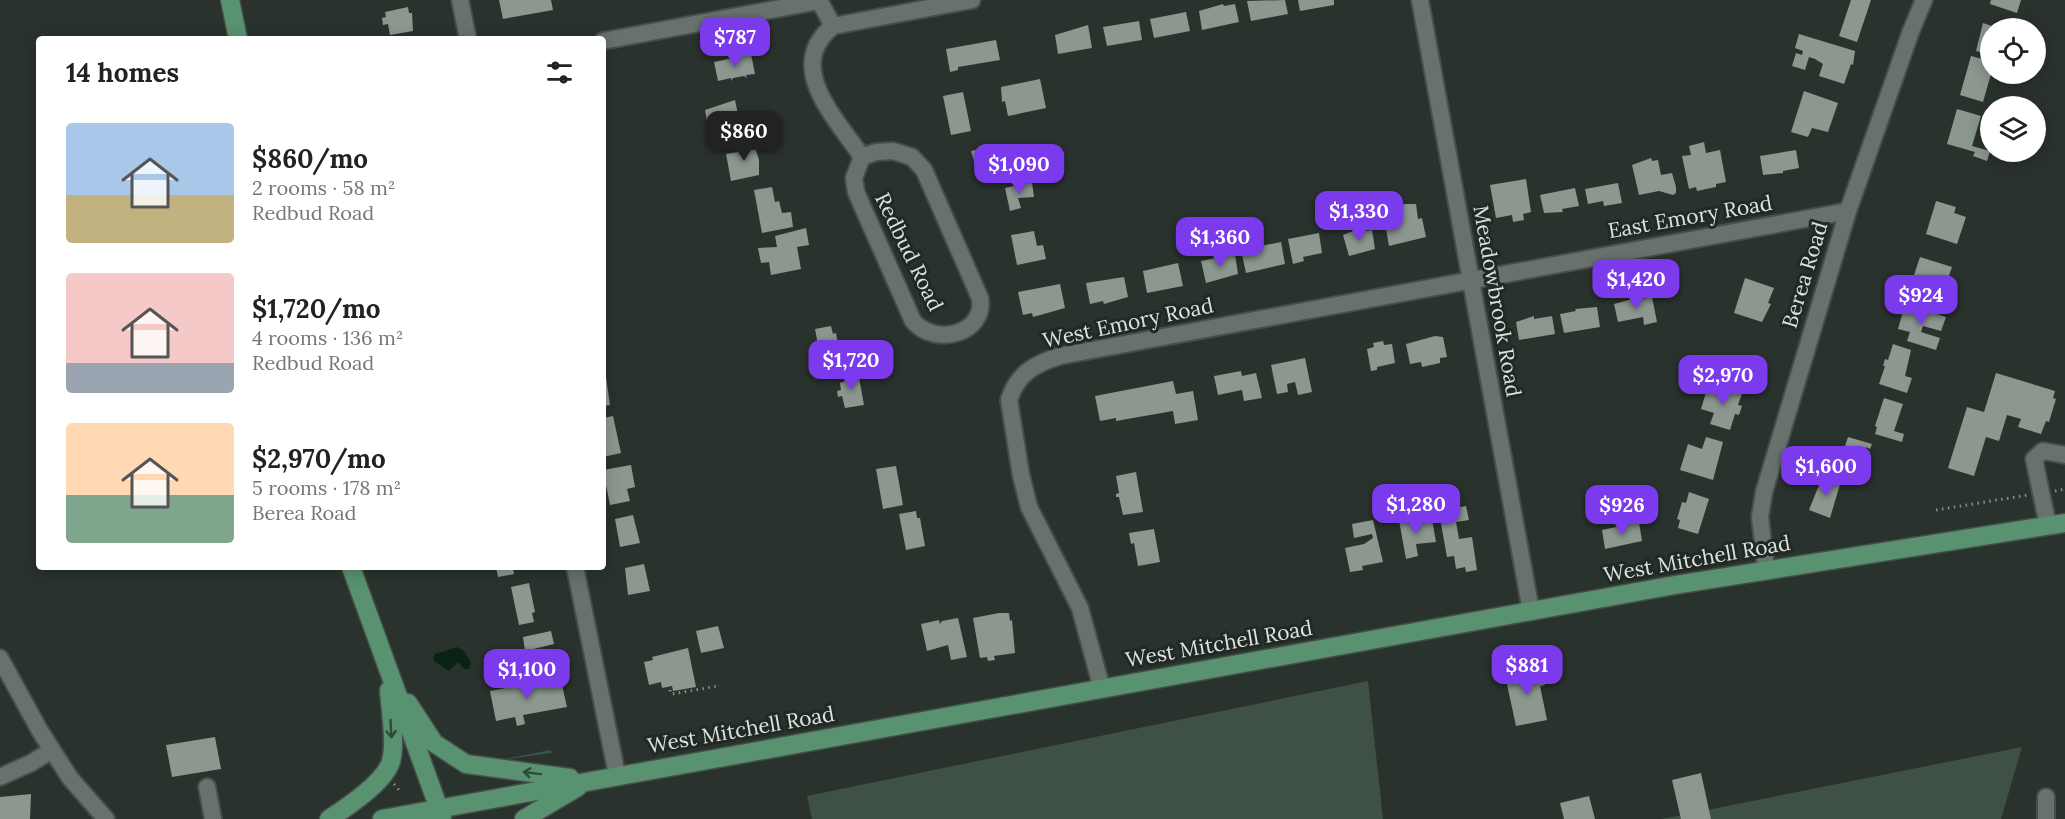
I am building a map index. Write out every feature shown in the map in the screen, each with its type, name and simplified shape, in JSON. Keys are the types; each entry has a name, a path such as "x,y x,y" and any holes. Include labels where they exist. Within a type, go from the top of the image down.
{"main road":[{"path":"230,0 237,36"},
{"name":"West Mitchell Road","path":"382,819 441,814 590,780 1531,610 1766,569 2056,524"},
{"path":"352,570 441,814"},
{"path":"388,670 434,743 456,758 477,767 590,780"},
{"path":"329,819 356,802 385,774 391,763 388,670"},
{"path":"524,819 590,780"}],"street":[{"path":"460,0 467,36"},
{"path":"606,40 819,0 833,26"},
{"path":"862,157 825,105 815,80 816,47 820,39 833,26 972,0"},
{"name":"Meadowbrook Road","path":"1420,0 1531,610"},
{"name":"Berea Road","path":"1766,569 1760,517 1764,492 1848,211 1924,0"},
{"name":"Redbud Road","path":"893,152 912,157 924,170 980,298 977,314 965,329 957,334 945,336 928,333 913,321 856,192 854,178 862,157 893,152"},
{"name":"East Emory Road","path":"1470,280 1848,211"},
{"name":"West Emory Road","path":"1102,688 1080,608 1040,533 1025,496 1009,400 1013,386 1022,375 1042,361 1060,356 1470,280"},
{"path":"2056,524 2042,493 2034,467 2034,459 2043,451 2065,454"},
{"path":"576,570 617,775"},
{"path":"0,658 70,778 106,819"},
{"path":"0,777 31,763 52,750"},
{"path":"207,787 213,819"},
{"path":"2046,797 2046,819"}],"path":[{"path":"1936,510 2065,489"},
{"path":"670,690 670,694 718,686"},
{"path":"399,790 395,784 404,785"}],"shaded area":[{"path":"457,647 464,651 471,662 469,669 464,669 458,662 449,671 433,660 435,654"},
{"path":"1368,681 1383,819 812,819 807,796"},
{"path":"2022,747 2001,819 1662,819"},
{"path":"551,750 552,753 494,761"}],"building":[{"path":"499,0 551,0 553,10 503,19"},
{"path":"1285,0 1288,14 1251,21 1247,1"},
{"path":"1298,0 1334,0 1334,5 1300,11"},
{"path":"1851,0 1871,0 1857,42 1839,36"},
{"path":"1991,0 2021,0 2017,13 1990,4"},
{"path":"1223,4 1224,6 1235,4 1239,22 1202,30 1199,11"},
{"path":"408,7 409,13 412,13 413,31 390,35 388,24 383,25 382,18 386,17 385,12"},
{"path":"1186,12 1190,31 1154,38 1150,19"},
{"path":"1139,21 1142,40 1107,46 1103,27"},
{"path":"1088,25 1092,48 1058,54 1055,35"},
{"path":"1799,34 1855,51 1853,65 1851,64 1844,84 1819,76 1823,64 1815,59 1809,57 1805,70 1792,66 1796,53 1802,55 1803,51 1795,48"},
{"path":"1980,35 1980,52 1976,51"},
{"path":"996,40 1000,60 958,67 958,70 950,72 946,49"},
{"path":"751,54 755,74 746,75 747,78 744,76 733,78 731,81 731,78 718,81 714,62"},
{"path":"1971,56 1980,58 1980,84 1988,84 1985,96 1980,96 1980,101 1960,95"},
{"path":"1040,79 1046,108 1008,116 1005,101 1002,102 1001,87"},
{"path":"1804,91 1838,103 1828,132 1812,128 1808,137 1791,132"},
{"path":"963,92 971,131 951,135 943,96"},
{"path":"735,100 741,129 720,134 717,119 707,121 705,110"},
{"path":"1957,109 1980,116 1972,146 1980,148 1980,158 1973,156 1975,152 1947,144"},
{"path":"753,141 759,160 759,175 731,181 726,154 738,152 737,144"},
{"path":"1704,142 1706,153 1720,150 1726,182 1716,184 1716,187 1697,191 1696,187 1689,189 1682,156 1691,155 1689,146"},
{"path":"992,147 997,174 979,178 971,151"},
{"path":"1796,150 1799,168 1783,171 1783,173 1763,175 1760,156"},
{"path":"1651,158 1652,161 1658,160 1661,175 1672,173 1676,187 1676,193 1673,195 1659,191 1639,195 1632,165"},
{"path":"1526,179 1531,212 1523,214 1524,220 1513,222 1512,215 1496,218 1490,185"},
{"path":"1032,182 1034,197 1018,198 1021,208 1010,211 1005,188"},
{"path":"1618,183 1622,203 1604,206 1603,201 1588,204 1585,189"},
{"path":"772,187 775,202 779,201 782,213 791,212 793,227 762,233 754,190"},
{"path":"1575,188 1579,206 1562,209 1563,212 1544,213 1540,195"},
{"path":"1936,201 1956,207 1954,213 1966,217 1957,244 1926,234"},
{"path":"1404,204 1416,204 1418,219 1422,218 1426,237 1389,246 1383,212 1397,209"},
{"path":"806,228 809,245 797,247 801,269 771,275 769,262 761,263 758,248 777,247 775,236"},
{"path":"1358,229 1359,232 1372,230 1375,249 1349,256 1343,235"},
{"path":"1034,231 1037,246 1043,245 1046,259 1017,265 1011,235"},
{"path":"1319,233 1322,253 1303,257 1304,261 1293,264 1288,239"},
{"path":"1281,242 1285,264 1246,273 1241,250"},
{"path":"1235,254 1238,274 1206,283 1201,261"},
{"path":"1920,257 1952,267 1944,290 1939,288 1938,291 1912,281"},
{"path":"1178,263 1183,286 1147,293 1143,271"},
{"path":"1124,277 1128,297 1104,304 1103,301 1090,304 1086,283"},
{"path":"1745,278 1774,288 1768,303 1771,304 1762,322 1734,313"},
{"path":"1060,284 1065,308 1033,317 1032,313 1023,315 1018,292"},
{"path":"1652,297 1657,322 1644,325 1643,317 1618,322 1614,304 1636,298 1637,300"},
{"path":"1905,304 1946,317 1941,331 1923,326 1921,332 1940,338 1936,350 1907,341 1910,332 1898,329"},
{"path":"1597,307 1600,327 1564,333 1560,314 1576,311 1575,309"},
{"path":"1534,316 1534,319 1552,316 1555,334 1519,340 1516,322"},
{"path":"831,326 833,334 836,333 841,362 822,366 815,329"},
{"path":"1435,336 1443,337 1447,357 1440,358 1440,363 1422,367 1421,362 1410,364 1406,344"},
{"path":"1383,341 1384,345 1392,344 1395,363 1377,367 1377,370 1371,371 1367,349 1374,347 1373,343"},
{"path":"1893,344 1911,350 1905,376 1912,378 1907,393 1879,384 1885,359 1888,360"},
{"path":"1305,358 1312,392 1298,395 1295,382 1287,384 1288,392 1277,394 1271,365"},
{"path":"1241,371 1242,376 1256,373 1262,398 1244,401 1242,390 1218,395 1214,376"},
{"path":"858,372 864,405 845,408 842,396 838,397 837,391 841,390 840,383 845,381 843,375"},
{"path":"1996,373 2055,391 2053,398 2056,399 2049,422 2046,421 2041,434 2018,427 2021,419 2007,415 1999,441 1986,437 1974,476 1948,468 1967,407 1984,412"},
{"path":"606,377 610,405 606,406"},
{"path":"1173,381 1176,394 1193,391 1198,420 1175,424 1173,411 1116,421 1116,418 1100,421 1095,396"},
{"path":"1724,385 1743,391 1738,405 1742,406 1739,415 1735,414 1730,430 1710,424 1714,413 1701,409 1707,389 1721,394"},
{"path":"1884,398 1903,404 1894,431 1904,434 1902,442 1875,434 1877,427 1875,426"},
{"path":"613,416 621,453 606,456 606,417"},
{"path":"1706,437 1723,442 1713,480 1680,470 1688,444 1702,449"},
{"path":"1848,437 1872,444 1870,449 1866,447 1858,470 1868,473 1865,482 1836,473"},
{"path":"631,465 635,487 627,489 630,501 610,505 606,469"},
{"path":"896,466 903,505 883,509 876,469"},
{"path":"1136,472 1143,512 1123,515 1119,497 1116,497 1119,493 1116,476"},
{"path":"1823,475 1841,481 1830,518 1809,510"},
{"path":"1689,492 1709,499 1698,534 1678,528 1680,520 1677,519 1682,502 1686,503"},
{"path":"1453,505 1456,508 1466,506 1469,520 1456,522 1459,539 1472,537 1477,570 1466,572 1465,567 1456,569 1454,556 1447,557 1438,507"},
{"path":"916,511 917,518 920,518 925,546 906,550 899,514"},
{"path":"633,515 640,543 620,547 615,519"},
{"path":"1409,519 1413,523 1432,519 1436,542 1416,544 1418,556 1406,559 1399,520"},
{"path":"1373,520 1383,562 1362,566 1363,570 1350,572 1345,548 1364,544 1373,538 1372,534 1354,538 1352,524"},
{"path":"1639,522 1642,541 1605,549 1602,530"},
{"path":"1154,529 1160,562 1138,566 1134,543 1131,544 1129,533"},
{"path":"644,564 650,591 628,595 625,568"},
{"path":"497,570 513,570 514,574 498,577"},
{"path":"529,583 535,612 532,613 534,622 519,625 511,587"},
{"path":"1009,613 1010,621 1012,620 1015,653 994,656 995,660 988,661 987,657 980,658 973,618"},
{"path":"958,618 967,657 951,660 948,645 927,651 921,624 939,620 940,624 942,621"},
{"path":"718,626 724,648 701,653 696,631"},
{"path":"551,631 554,644 525,651 523,637"},
{"path":"688,648 696,687 673,691 672,686 662,688 661,682 649,685 644,662 653,660 652,657"},
{"path":"1541,667 1545,685 1540,686 1547,720 1516,726 1505,675"},
{"path":"552,679 554,687 562,685 567,707 523,715 525,724 517,726 515,717 496,721 490,691"},
{"path":"215,737 221,769 172,777 166,745"},
{"path":"1701,773 1711,819 1681,819 1672,780"},
{"path":"31,794 30,819 0,819 0,797"},
{"path":"1589,796 1595,819 1564,819 1560,803"}]}
